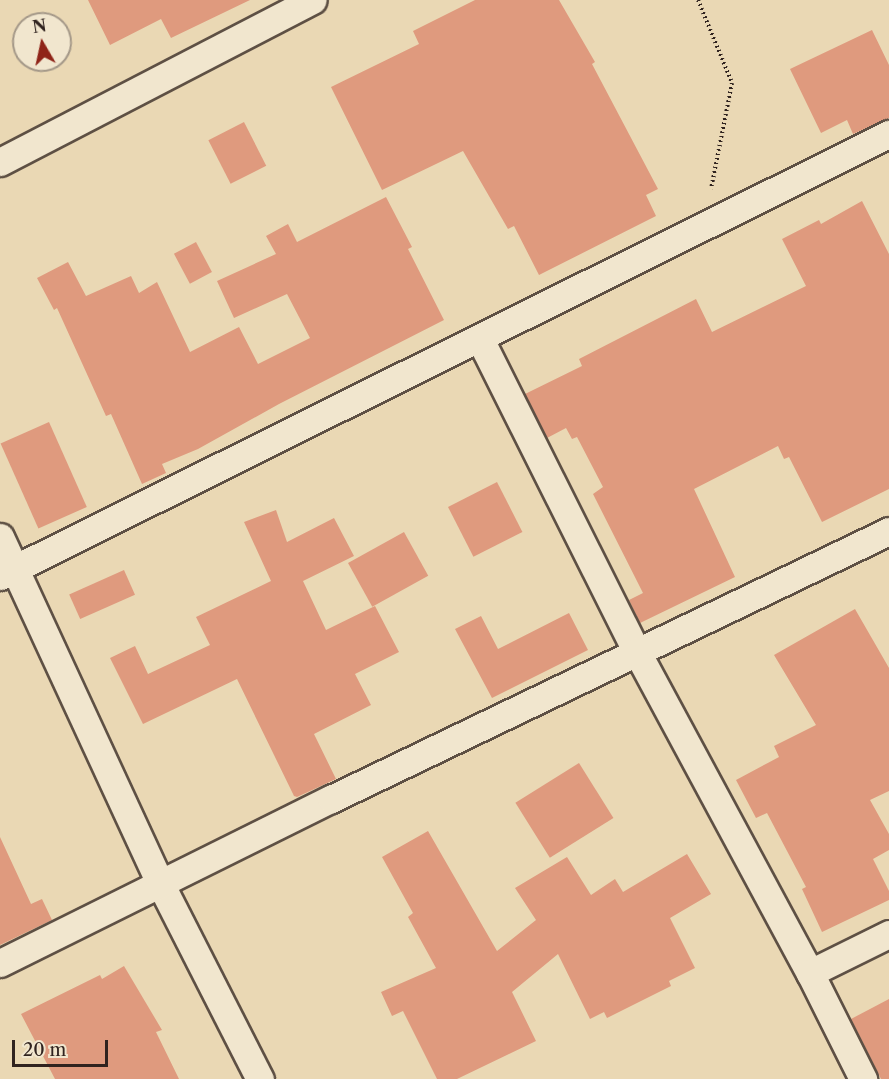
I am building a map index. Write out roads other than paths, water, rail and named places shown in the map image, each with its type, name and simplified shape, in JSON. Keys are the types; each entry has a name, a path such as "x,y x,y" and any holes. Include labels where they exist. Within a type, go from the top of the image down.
{"street":[{"path":"0,162 312,0"},
{"path":"8,572 889,134"},
{"path":"480,339 637,652 810,973 863,1079"},
{"path":"0,963 332,799 889,531"},
{"path":"0,537 8,572 161,885 260,1079"},
{"path":"810,973 889,934"}]}
